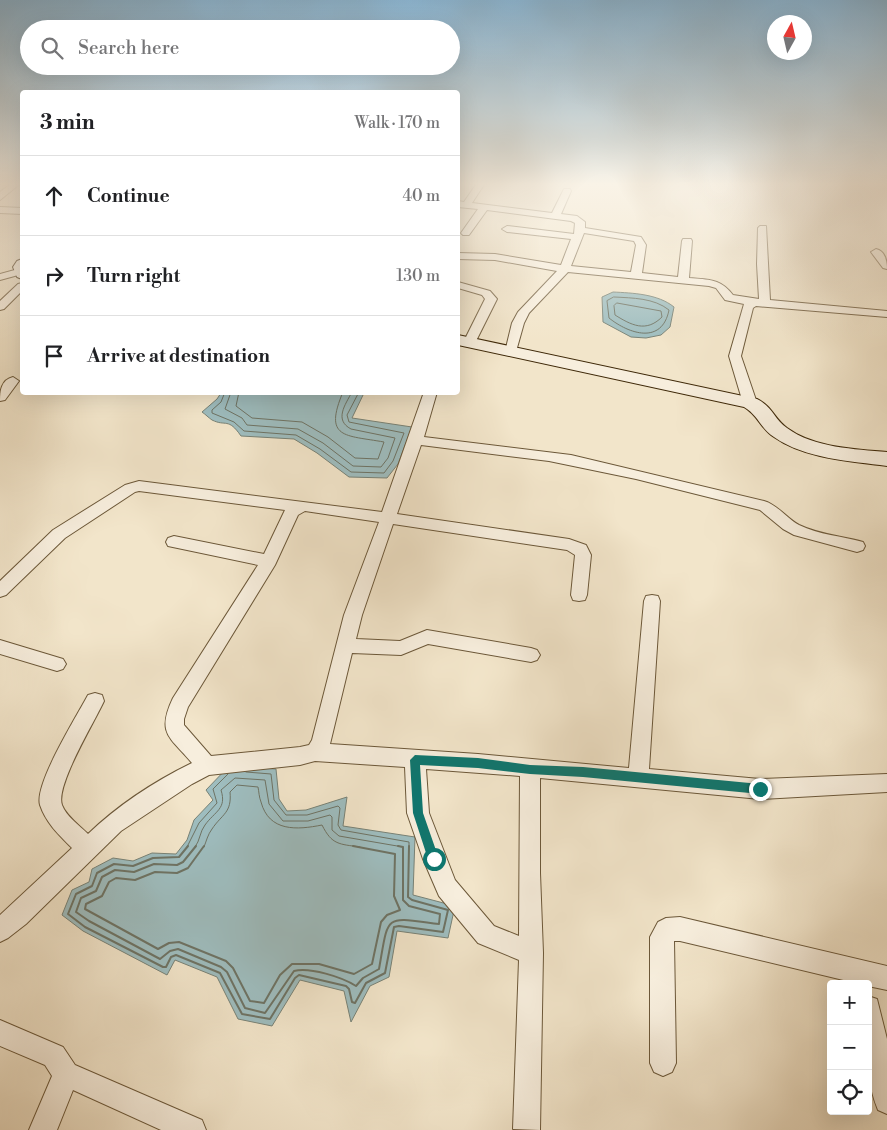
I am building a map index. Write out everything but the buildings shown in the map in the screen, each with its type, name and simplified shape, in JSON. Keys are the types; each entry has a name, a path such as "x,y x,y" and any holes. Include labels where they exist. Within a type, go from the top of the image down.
{"main road":[{"path":"463,342 750,403 765,411 774,426 781,433 792,439 846,453 887,459"}],"street":[{"path":"511,352 518,323 524,312 565,268 578,236"},
{"path":"606,236 638,239 641,245 636,275"},
{"path":"759,303 763,236"},
{"path":"683,280 688,241"},
{"path":"876,252 887,266"},
{"path":"460,256 503,258 565,268 716,284 729,298 759,303 887,314"},
{"path":"0,277 20,274"},
{"path":"0,307 20,277"},
{"path":"460,286 486,293 491,299 463,342"},
{"path":"750,403 735,356 748,306 759,303"},
{"path":"0,397 13,381"},
{"path":"315,752 321,743 353,615 416,440 429,395"},
{"path":"416,440 530,453 629,472 764,506 772,510 792,528 812,536 856,546"},
{"path":"0,591 59,534 130,488 140,486 298,507 305,506 569,544 580,549 583,555 579,595"},
{"path":"207,766 174,728 174,720 180,704 269,561 292,512 298,507"},
{"path":"174,542 269,561"},
{"path":"638,778 652,601"},
{"path":"346,646 401,648 427,637 531,655"},
{"path":"0,647 57,664"},
{"path":"88,849 57,818 50,803 52,789 60,767 95,701"},
{"path":"0,930 18,916 113,824 185,777 207,766 300,756 315,752 478,763 760,789 887,783"},
{"path":"415,760 418,813 434,859 447,888 486,935 531,953"},
{"path":"526,1130 531,953 529,873 530,769"},
{"path":"663,1063 662,938 666,930 680,929 862,978 887,978"},
{"path":"871,1025 887,1101"},
{"path":"0,1032 54,1056 66,1074 192,1130"},
{"path":"43,1130 66,1074"}],"water":[{"path":"613,292 645,295 668,303 674,307 670,327 661,335 646,338 631,337 603,322 602,297"},
{"path":"220,395 363,395 352,418 412,427 398,464 387,478 349,477 317,453 294,439 241,436 230,424 212,420 202,412"},
{"path":"229,766 276,769 279,799 287,811 306,810 347,797 343,826 415,837 413,895 455,906 448,938 397,931 389,977 370,986 351,1022 344,991 300,980 272,1026 238,1019 217,977 175,960 167,975 83,931 62,915 72,890 89,882 92,869 113,858 133,861 152,853 176,854 187,840 194,820 213,800 206,790"}],"route":[{"path":"434,859 418,813 415,760 478,763 760,789"}]}
